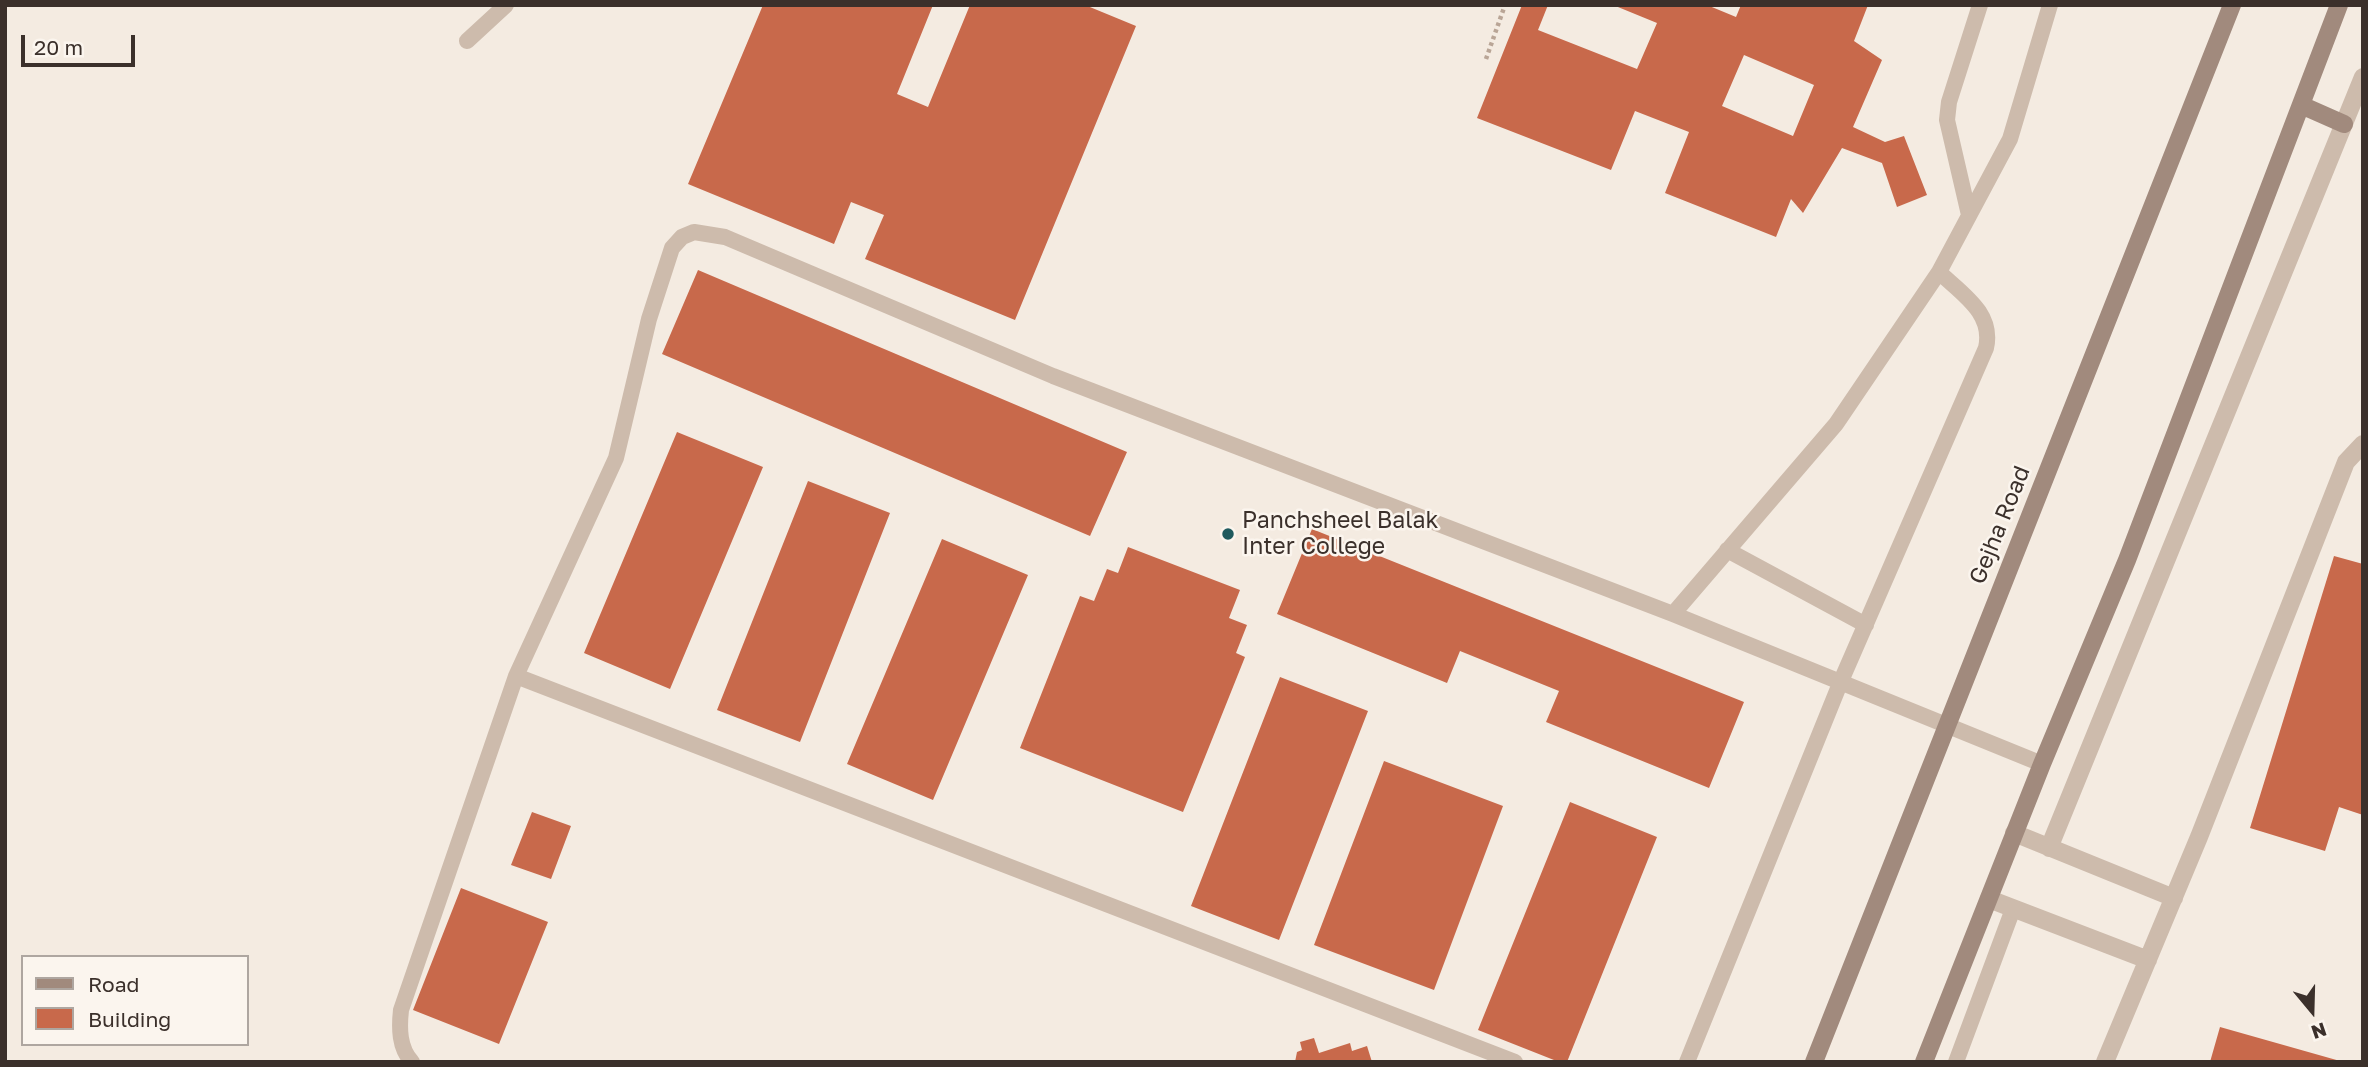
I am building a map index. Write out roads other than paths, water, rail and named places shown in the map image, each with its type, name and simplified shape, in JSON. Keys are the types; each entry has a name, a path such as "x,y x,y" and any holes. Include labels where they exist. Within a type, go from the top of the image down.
{"street":[{"name":"Gejha Road","path":"1814,1062 2232,5"},
{"path":"1924,1062 2014,833 2127,560 2339,5"},
{"path":"2057,851 2363,77"},
{"path":"2301,105 2344,124"},
{"path":"2105,1062 2174,898 2346,462 2363,444"},
{"path":"2014,833 2174,898"},
{"path":"1989,899 2148,960"}],"lane":[{"path":"467,41 506,5"},
{"path":"1969,215 1947,120 1949,102 1980,5"},
{"path":"1673,614 1836,424 1939,272 2016,125 2050,5"},
{"path":"412,1062 407,1056 399,1029 401,1010 516,676 616,458 649,319 672,248 682,237 694,232 725,237 1053,376 1673,614 2042,764"},
{"path":"1687,1062 1841,681 1989,336 1983,314 1939,272"},
{"path":"1727,550 1866,625"},
{"path":"516,676 1506,1060"},
{"path":"1956,1062 2013,909"}],"place":[{"name":"Panchsheel Balak Inter College","path":"1228,534"}]}
